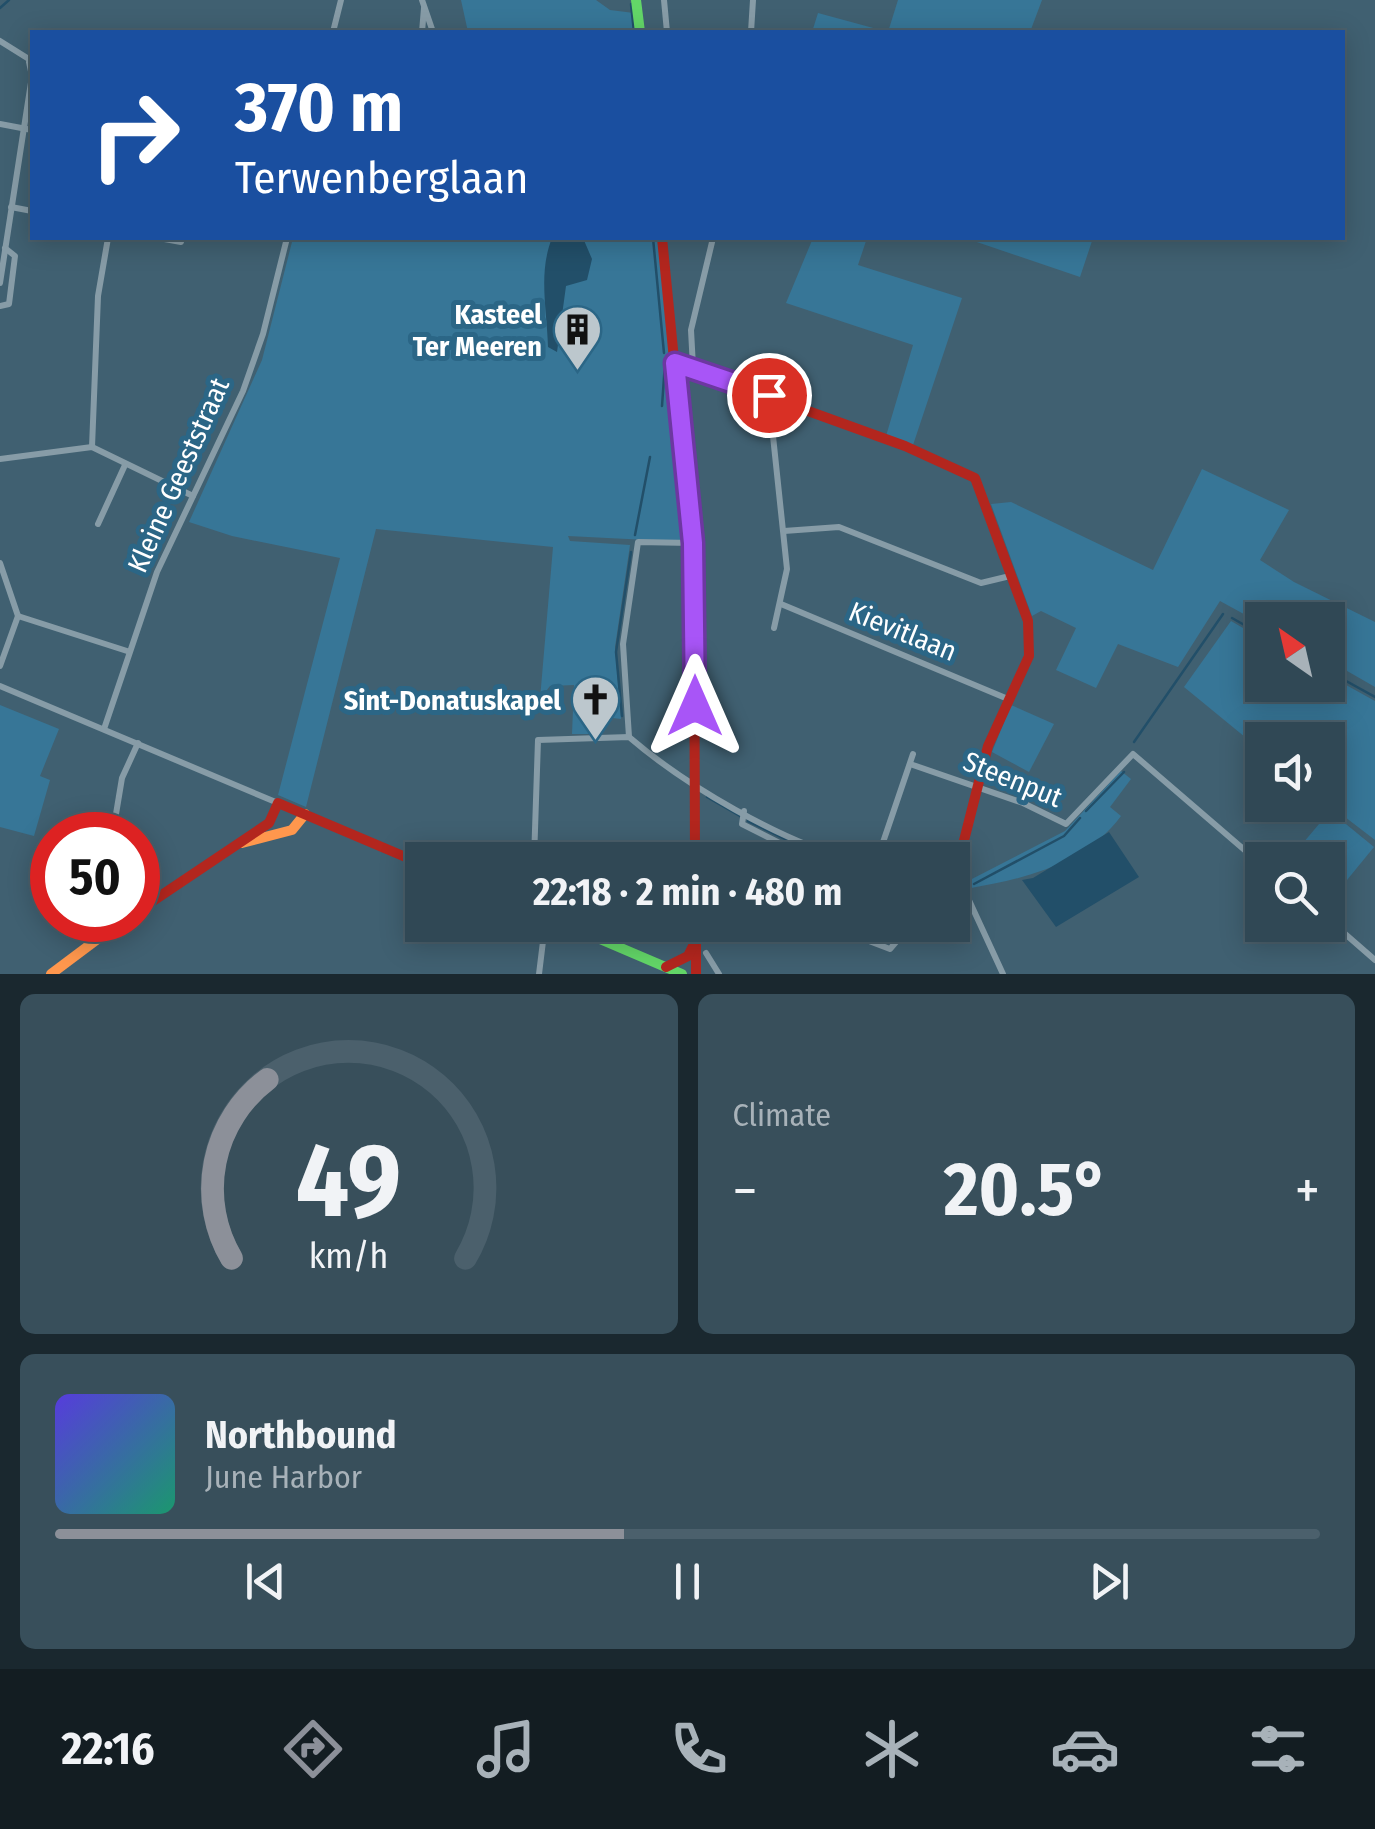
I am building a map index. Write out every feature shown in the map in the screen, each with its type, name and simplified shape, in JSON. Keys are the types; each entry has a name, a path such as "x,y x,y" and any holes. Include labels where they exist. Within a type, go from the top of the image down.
{"main road":[{"path":"639,0 642,30"},
{"path":"662,240 693,543 696,842"},
{"path":"675,363 905,446 976,478 1030,634 1029,656 988,746 963,842"},
{"path":"160,896 271,820 278,803 405,857"},
{"path":"239,844 292,830 305,814"},
{"path":"50,974 93,942"},
{"path":"607,942 682,974"},
{"path":"665,966 690,954 693,942"},
{"path":"696,942 696,974"}],"street":[{"path":"334,30 341,0"},
{"path":"664,0 667,30"},
{"path":"752,30 753,0"},
{"path":"422,30 423,4"},
{"path":"423,4 431,30"},
{"path":"0,41 30,61"},
{"path":"0,283 30,88"},
{"path":"0,124 30,130"},
{"path":"11,207 30,212"},
{"path":"92,447 98,296 108,240"},
{"path":"170,240 181,242"},
{"name":"Kleine Geeststraat","path":"104,729 127,652 248,376 285,240"},
{"path":"693,367 691,330 713,240"},
{"path":"0,306 10,304 16,256 5,248"},
{"path":"769,395 787,569 774,628"},
{"path":"0,458 92,447 193,496"},
{"path":"98,524 125,465"},
{"path":"784,531 839,527 980,583 1010,576"},
{"path":"629,737 623,644 638,542 693,543"},
{"path":"0,562 18,616 0,666"},
{"name":"Kievitlaan","path":"781,604 1008,699"},
{"path":"18,616 127,652"},
{"path":"0,686 278,803"},
{"path":"535,842 538,740 629,737 668,770 802,842"},
{"path":"116,812 122,778 138,743"},
{"path":"884,842 912,754"},
{"name":"Steenput","path":"910,764 1066,824 1133,754 1245,850"},
{"path":"744,811 742,824 778,842"},
{"path":"970,905 1003,974"},
{"path":"1345,934 1375,960"},
{"path":"539,974 543,942"},
{"path":"706,953 719,974"}],"shaded area":[{"path":"461,0 596,0 610,10 634,13 637,30 468,30"},
{"path":"898,0 1042,0 1031,30 889,30"},
{"path":"818,13 881,30 813,30"},
{"path":"292,240 659,240 687,542 568,536 570,541 630,545 615,647 621,719 596,716 596,734 572,734 574,685 550,686 540,699 553,547 376,529 306,807 278,795 340,558 232,536 189,522 262,360"},
{"path":"551,240 584,240 592,259 587,280 566,286 557,352 548,347 544,291"},
{"path":"812,240 866,240 858,265 962,298 913,445 886,436 913,345 786,303"},
{"path":"971,240 1092,240 1080,277"},
{"path":"1202,469 1289,510 1260,560 1334,602 1245,602 1245,615 1220,601 1178,667 1118,644 1096,688 1056,670 1076,628 1041,611 1032,616 991,504 1011,502 1153,570"},
{"path":"1345,607 1375,622 1375,687 1345,670"},
{"path":"1231,621 1245,629 1245,702 1345,702 1345,684 1375,701 1375,840 1345,817 1345,722 1245,722 1245,737 1184,687"},
{"path":"0,705 59,729 40,776 50,780 41,812 30,812 30,835 0,827"},
{"path":"1011,705 1054,724 1029,772 992,752"},
{"path":"1121,771 1131,779 1110,807 1121,816 1091,846 1033,874 971,888 970,880 1065,831"},
{"path":"1321,822 1343,822 1374,847 1347,880 1345,842 1304,842"},
{"path":"1109,832 1139,877 1056,927 1022,880 1033,878"}],"waterway":[{"path":"0,8 9,0"},
{"path":"631,4 634,30"},
{"path":"653,240 664,353"},
{"path":"662,406 665,363"},
{"path":"635,535 650,457"},
{"path":"622,716 616,652 631,552"},
{"path":"1134,742 1223,614"},
{"path":"1232,618 1245,625"},
{"path":"1345,680 1375,697"},
{"path":"1086,811 1124,772"},
{"path":"707,797 740,816"},
{"path":"974,884 1064,836 1080,818"},
{"path":"748,821 792,842"}],"traffic: fast":[{"path":"636,0 640,30"},
{"path":"607,942 682,974"}],"traffic: slow":[{"path":"242,843 292,830 305,814"},
{"path":"51,974 94,942"}],"traffic: jam":[{"path":"662,240 694,562 695,842"},
{"path":"675,363 905,446 975,478 1028,621 1029,656 988,746 964,842"},
{"path":"160,896 269,823 278,803 405,857"},
{"path":"696,942 696,974"},
{"path":"666,967 688,956 694,944"}],"place":[{"name":"Kasteel Ter Meeren","path":"577,372"},
{"name":"Sint-Donatuskapel","path":"596,742"}],"route":[{"path":"695,706 693,543 675,363 769,395"}]}
